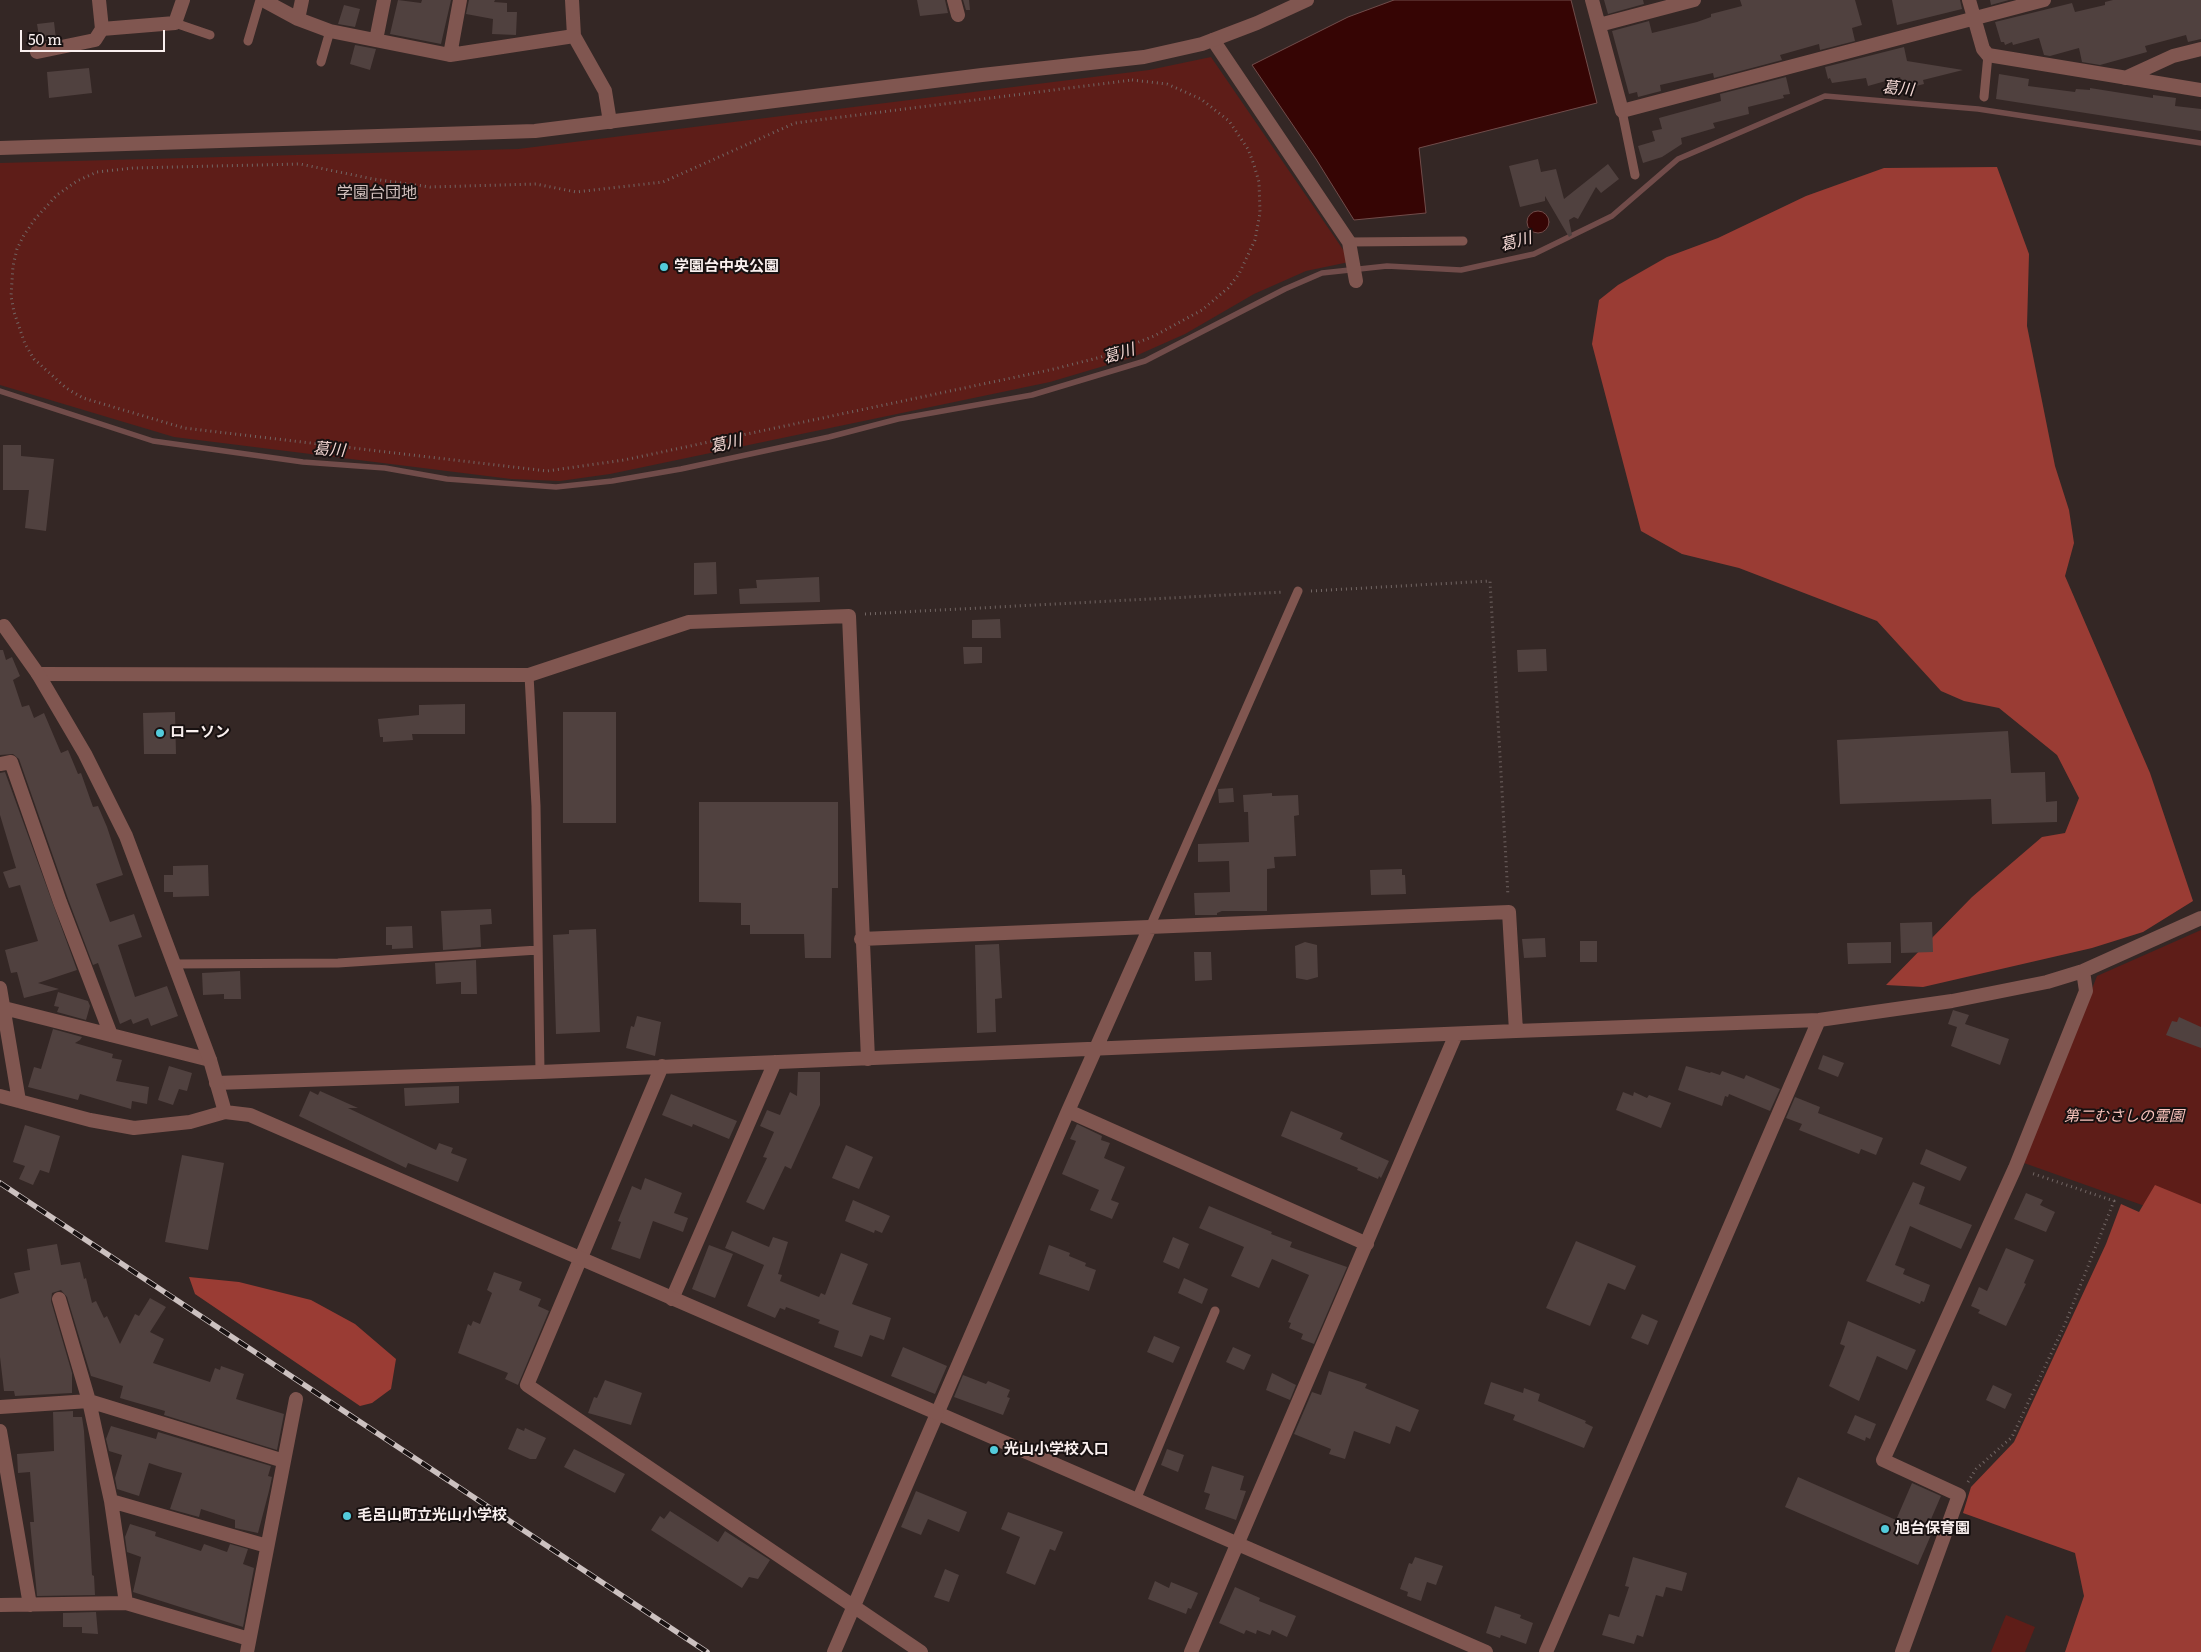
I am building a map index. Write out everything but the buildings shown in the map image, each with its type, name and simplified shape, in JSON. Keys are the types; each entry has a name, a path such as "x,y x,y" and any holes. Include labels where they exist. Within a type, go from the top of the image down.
{"street":[{"path":"37,52 95,40 102,29 99,0"},
{"path":"102,29 175,24 182,0"},
{"path":"261,0 298,20 330,31 450,55 574,36"},
{"path":"298,20 302,0"},
{"path":"376,40 384,0"},
{"path":"450,55 460,0"},
{"path":"572,0 574,36 605,90 610,122"},
{"path":"954,0 958,15"},
{"path":"0,148 535,131 982,75 1144,58 1213,40 1307,0"},
{"path":"1592,0 1622,111 2044,0"},
{"path":"1599,25 1694,0"},
{"path":"1970,0 1983,49 1988,55 2201,90"},
{"path":"1213,40 1349,242 1356,281"},
{"path":"2124,78 2174,56 2201,49"},
{"path":"38,674 529,675 689,622 849,616 861,939 868,1059"},
{"path":"1,626 38,674 85,754 126,836 210,1060 225,1112"},
{"path":"0,764 11,762 60,902 111,1034"},
{"path":"861,939 1509,912 1516,1031"},
{"path":"216,1083 540,1072 1819,1020 1952,1001 2047,982 2083,972 2201,918"},
{"path":"834,1652 1068,1111 1097,1050 1150,927"},
{"path":"1902,1652 1960,1495 1883,1460 2015,1168 2086,991 2083,972"},
{"path":"0,988 19,1100"},
{"path":"2,1008 210,1060"},
{"path":"1546,1652 1819,1020"},
{"path":"1191,1652 1456,1034"},
{"path":"672,1299 775,1062"},
{"path":"662,1066 527,1385 921,1652"},
{"path":"0,1096 90,1120 134,1128 190,1122 225,1112 250,1115 1486,1652"},
{"path":"1068,1111 1367,1244"},
{"path":"59,1299 89,1401 112,1501 126,1603"},
{"path":"0,1605 126,1603 248,1645 296,1399"},
{"path":"0,1407 89,1401 284,1461"},
{"path":"0,1431 30,1605"},
{"path":"112,1501 267,1546"}],"lane":[{"path":"248,41 261,0"},
{"path":"175,24 210,35"},
{"path":"321,62 330,31"},
{"path":"1984,97 1988,55"},
{"path":"1622,111 1635,175"},
{"path":"1349,242 1463,241"},
{"path":"1150,927 1298,591"},
{"path":"529,675 536,806 540,1072"},
{"path":"175,964 338,963 538,950"},
{"path":"1136,1500 1216,1311"}],"path":[{"path":"1149,81 1185,91 1200,99 1229,122 1248,149 1259,182 1260,213 1256,240 1240,274 1228,288 1202,310 1154,336 1101,357 1054,369 624,460 546,471 203,431 83,398 50,376 34,359 25,344 14,312 11,282 17,249 34,219 46,206 77,181 97,172 116,169 300,164 430,188 536,184 576,192 669,180 795,122 1122,82 1149,81"},
{"path":"849,616 1490,582 1509,912"},
{"path":"1960,1495 1976,1469 2012,1437 2065,1324 2114,1201 2015,1168"}],"green space":[{"name":"学園台中央公園","path":"1211,57 1344,251 1349,262 1306,271 1254,294 1185,334 1131,358 1050,382 610,474 560,481 511,479 174,437 0,385 0,163 518,149 1149,70"},
{"name":"第二むさしの霊園","path":"2201,930 2201,1226 2024,1163 2097,976"},
{"path":"2006,1615 2035,1627 2025,1652 1991,1652"}],"shaded area":[{"path":"1394,0 1571,0 1597,103 1419,148 1426,213 1354,220 1316,159 1252,65 1348,17"},
{"path":"1997,167 2029,254 2027,326 2055,466 2069,510 2074,543 2065,576 2150,773 2193,901 2143,932 2092,948 1923,987 1886,985 1972,897 2042,837 2065,833 2079,798 2057,755 1999,708 1964,701 1941,691 1877,621 1739,568 1682,554 1641,531 1592,344 1599,300 1618,285 1667,257 1718,238 1806,196 1884,168"},
{"path":"1538,211 1546,214 1549,222 1546,230 1538,233 1530,230 1527,222 1530,214"},
{"path":"2155,1185 2201,1204 2201,1652 2065,1652 2084,1596 2075,1553 1963,1513 1971,1487 2014,1442 2106,1244 2121,1204 2139,1212"},
{"path":"189,1277 239,1282 311,1300 355,1324 396,1359 391,1389 372,1403 360,1406 195,1294"}],"waterway":[{"name":"葛川","path":"0,391 153,441 303,462 385,468 447,479 556,487 612,481 681,469 829,437 898,419 1032,395 1145,361 1285,289 1322,273 1387,266 1461,270 1534,254 1612,216 1678,159 1825,96 1978,109 2201,143"}],"railway":[{"path":"0,1183 707,1652"}],"place":[{"name":"学園台中央公園","path":"664,267"},
{"name":"ローソン","path":"160,733"},
{"name":"光山小学校入口","path":"994,1450"},
{"name":"毛呂山町立光山小学校","path":"347,1516"},
{"name":"旭台保育園","path":"1885,1529"}],"district":[{"name":"学園台団地","path":"377,193"}]}
